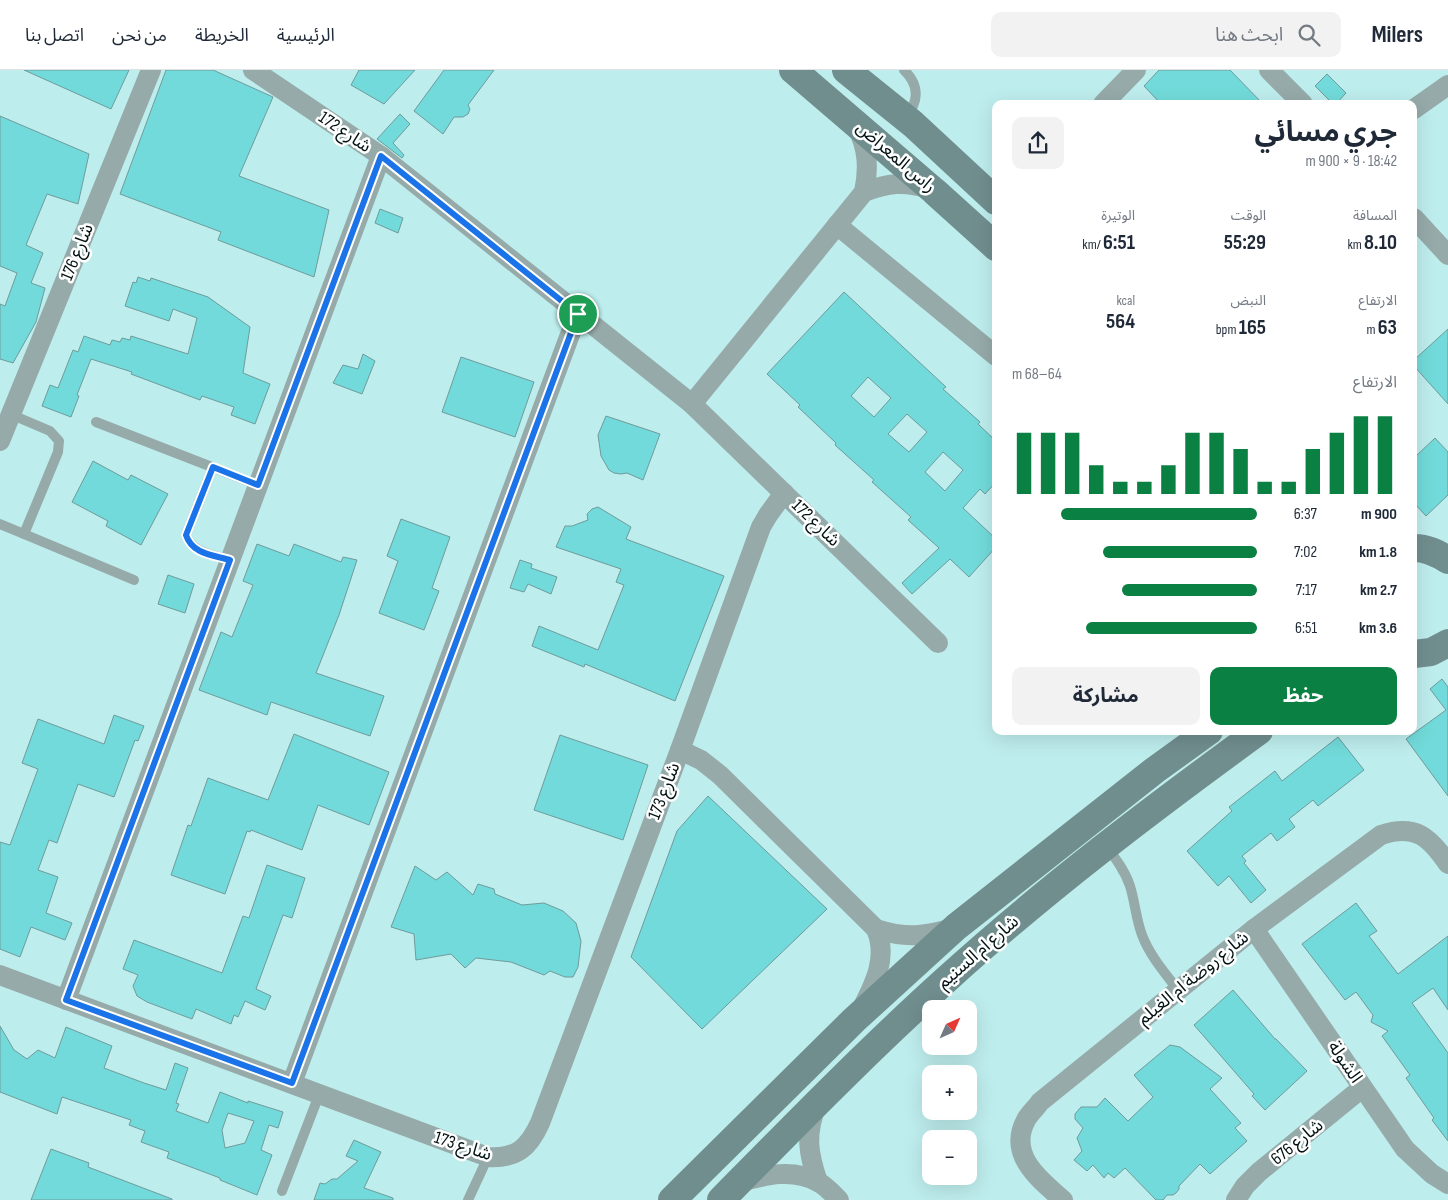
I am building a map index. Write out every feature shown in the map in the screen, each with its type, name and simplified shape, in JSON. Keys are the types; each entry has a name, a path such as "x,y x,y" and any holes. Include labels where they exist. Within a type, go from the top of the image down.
{"main road":[{"name":"راس المعراض","path":"793,70 854,121 992,243"},
{"name":"راس المعراض","path":"846,70 990,191"},
{"path":"1418,548 1448,540"},
{"path":"1418,548 1437,552 1448,560"},
{"path":"1417,654 1431,652 1447,645"},
{"name":"شارع ام السنيم","path":"672,1200 854,1020 956,927 1155,770 1203,735"},
{"name":"شارع ام السنيم","path":"730,1191 820,1098 948,978 1043,896 1106,845 1254,735"}],"street":[{"name":"شارع 176","path":"1,435 151,70"},
{"name":"شارع 172","path":"253,70 381,156 692,404 938,644"},
{"path":"1107,100 1136,70"},
{"path":"1269,70 1299,100"},
{"path":"1417,107 1448,86"},
{"path":"692,404 864,192 868,174 867,155 862,136 854,121"},
{"path":"66,1000 381,156"},
{"path":"864,192 881,186 899,183 917,185 934,191"},
{"path":"1417,221 1448,255"},
{"path":"837,225 992,353"},
{"path":"292,1083 578,314"},
{"name":"شارع 173","path":"0,975 488,1157 510,1156 521,1151 535,1133 680,750 761,527 784,493"},
{"name":"شارع 173","path":"680,750 701,760 720,775 876,929"},
{"name":"شارع روضة ام الغيلم","path":"1063,1200 1041,1181 1026,1163 1020,1141 1026,1120 1040,1102 1254,929 1381,835 1396,830 1409,830 1424,837 1438,850 1448,864"},
{"path":"854,1020 869,993 879,969 881,946 876,929 906,936 933,933 956,927"},
{"name":"الشولة","path":"1254,929 1405,1149 1432,1174 1448,1184"},
{"name":"شارع 676","path":"1236,1200 1259,1172 1362,1088"},
{"path":"818,1182 810,1160 808,1139 812,1117 820,1098"},
{"path":"730,1191 768,1174 785,1173 802,1176 818,1182 839,1200"}],"lane":[{"path":"904,70 911,77 916,94 915,103 905,118"},
{"path":"10,414 50,431 59,441 58,452 24,534"},
{"path":"96,422 258,485"},
{"path":"213,467 186,535 188,542 196,550 230,560"},
{"path":"0,524 134,580"},
{"path":"1106,845 1130,884 1138,923 1146,945 1178,990"},
{"path":"282,1191 319,1094"},
{"path":"468,1200 488,1157"}],"building":[{"path":"24,70 129,70 111,109"},
{"path":"166,70 213,70 273,97 239,176 329,210 314,277 218,240 221,232 120,194"},
{"path":"359,70 415,70 384,104 351,85"},
{"path":"444,70 494,70 468,105 470,109 468,114 463,117 454,117 443,134 414,111"},
{"path":"1159,70 1230,70 1259,100 1157,100 1144,86"},
{"path":"1327,74 1346,93 1340,100 1329,100 1315,86"},
{"path":"400,114 410,124 393,143 404,155 402,158 377,139"},
{"path":"0,116 89,154 78,204 47,194 26,245 43,253 31,283 45,288 36,322 13,363 0,359 0,304 5,306 17,273 0,266"},
{"path":"380,209 403,218 398,233 375,223"},
{"path":"138,277 150,281 151,278 208,297 250,327 243,373 270,384 255,424 231,415 234,407 202,396 200,400 131,374 132,372 91,359 71,417 42,406 50,385 58,388 73,350 78,352 84,336 110,345 112,340 120,342 122,338 130,340 131,336 188,354 197,318 173,309 169,321 125,306 133,282 136,283"},
{"path":"844,292 946,387 943,389 980,422 978,424 992,437 992,486 985,494 980,489 963,508 992,535 992,551 969,577 950,559 912,594 902,583 939,548 908,520 911,517 872,482 874,480 835,445 836,443 798,407 800,405 767,374","holes":["868,377 891,398 874,417 851,396","907,414 927,432 909,452 888,434","943,452 963,470 945,491 925,472"]},
{"path":"1448,329 1448,404 1417,369 1417,357"},
{"path":"363,354 375,361 362,394 333,383 343,365 358,369"},
{"path":"461,357 534,382 515,437 442,412"},
{"path":"606,416 660,434 643,480 627,473 614,473 609,470 601,456 598,435"},
{"path":"1435,438 1448,452 1448,495 1426,516 1417,506 1417,455"},
{"path":"93,461 128,480 131,475 168,494 141,545 106,526 108,521 72,502"},
{"path":"598,507 631,527 626,539 724,576 675,701 585,664 584,667 532,646 539,626 598,650 624,585 616,582 621,569 556,547 565,526 572,526 588,520 587,514 592,509"},
{"path":"401,519 450,537 432,588 439,591 424,630 379,613 398,561 387,556"},
{"path":"257,544 289,556 294,544 341,562 343,557 357,560 339,615 316,673 384,696 370,736 271,702 267,715 199,690 221,632 232,637 253,585 243,581"},
{"path":"520,560 532,564 531,568 557,577 551,594 528,584 524,592 510,588"},
{"path":"168,575 194,584 185,613 158,604"},
{"path":"1442,679 1448,687 1448,796 1406,739 1412,735 1417,735 1417,731 1446,710 1430,689"},
{"path":"114,715 144,726 138,741 135,740 114,797 78,784 57,843 49,840 38,870 58,877 46,913 72,923 65,940 31,927 20,957 0,949 0,842 10,845 38,769 22,763 38,719 104,744"},
{"path":"294,734 389,772 369,825 318,805 302,850 251,830 250,832 247,831 225,894 171,875 188,825 191,826 208,778 268,800"},
{"path":"560,735 648,765 623,840 534,810"},
{"path":"1338,737 1364,770 1318,806 1313,800 1289,819 1295,827 1277,841 1271,833 1242,856 1246,861 1244,863 1266,890 1251,903 1229,876 1218,886 1187,851 1232,811 1229,807 1275,771 1282,781"},
{"path":"708,796 827,909 702,1029 631,957 677,831"},
{"path":"267,865 305,878 292,918 283,915 256,989 271,996 265,1010 245,1001 238,1017 234,1015 231,1024 196,1009 192,1019 147,1002 137,996 133,986 138,975 123,969 134,940 222,973 243,916 249,918"},
{"path":"415,866 436,880 447,872 473,895 478,884 494,889 495,894 522,905 544,903 563,911 576,923 581,941 578,967 573,977 565,977 550,971 544,975 511,962 476,958 465,968 451,954 416,960 414,934 391,927"},
{"path":"1356,903 1377,931 1369,936 1398,974 1448,936 1448,1010 1433,988 1412,1003 1448,1053 1448,1141 1432,1120 1434,1118 1406,1078 1410,1075 1382,1036 1388,1031 1371,1022 1373,1015 1356,992 1345,1000 1302,944"},
{"path":"1233,990 1275,1039 1307,1071 1265,1110 1252,1096 1254,1094 1194,1025"},
{"path":"0,1026 14,1050 27,1059 38,1050 55,1058 66,1027 112,1046 104,1068 144,1083 166,1090 175,1063 188,1068 176,1103 179,1104 176,1111 208,1123 220,1092 248,1103 248,1101 283,1112 278,1128 269,1125 261,1150 272,1155 257,1195 220,1180 220,1178 167,1158 169,1152 141,1142 145,1131 129,1125 131,1120 62,1097 57,1114 0,1092","holes":["228,1113 254,1121 245,1143 225,1148 222,1130"]},
{"path":"1170,1045 1180,1047 1222,1078 1210,1089 1241,1123 1235,1128 1247,1141 1210,1174 1200,1164 1179,1186 1176,1193 1167,1195 1163,1200 1156,1200 1125,1168 1114,1178 1108,1173 1104,1178 1093,1165 1087,1171 1074,1160 1082,1151 1077,1138 1083,1128 1075,1119 1075,1114 1081,1107 1097,1107 1105,1098 1128,1121 1153,1097 1134,1075"},
{"path":"354,1140 381,1152 364,1188 393,1198 393,1200 314,1200 320,1183 325,1184 332,1179 337,1179 358,1161 346,1156"},
{"path":"51,1149 89,1163 88,1167 172,1200 31,1200"}],"route":[{"path":"381,156 578,314 292,1083 66,1000 230,560 196,550 188,542 186,535 213,467 258,485 381,156"}]}
